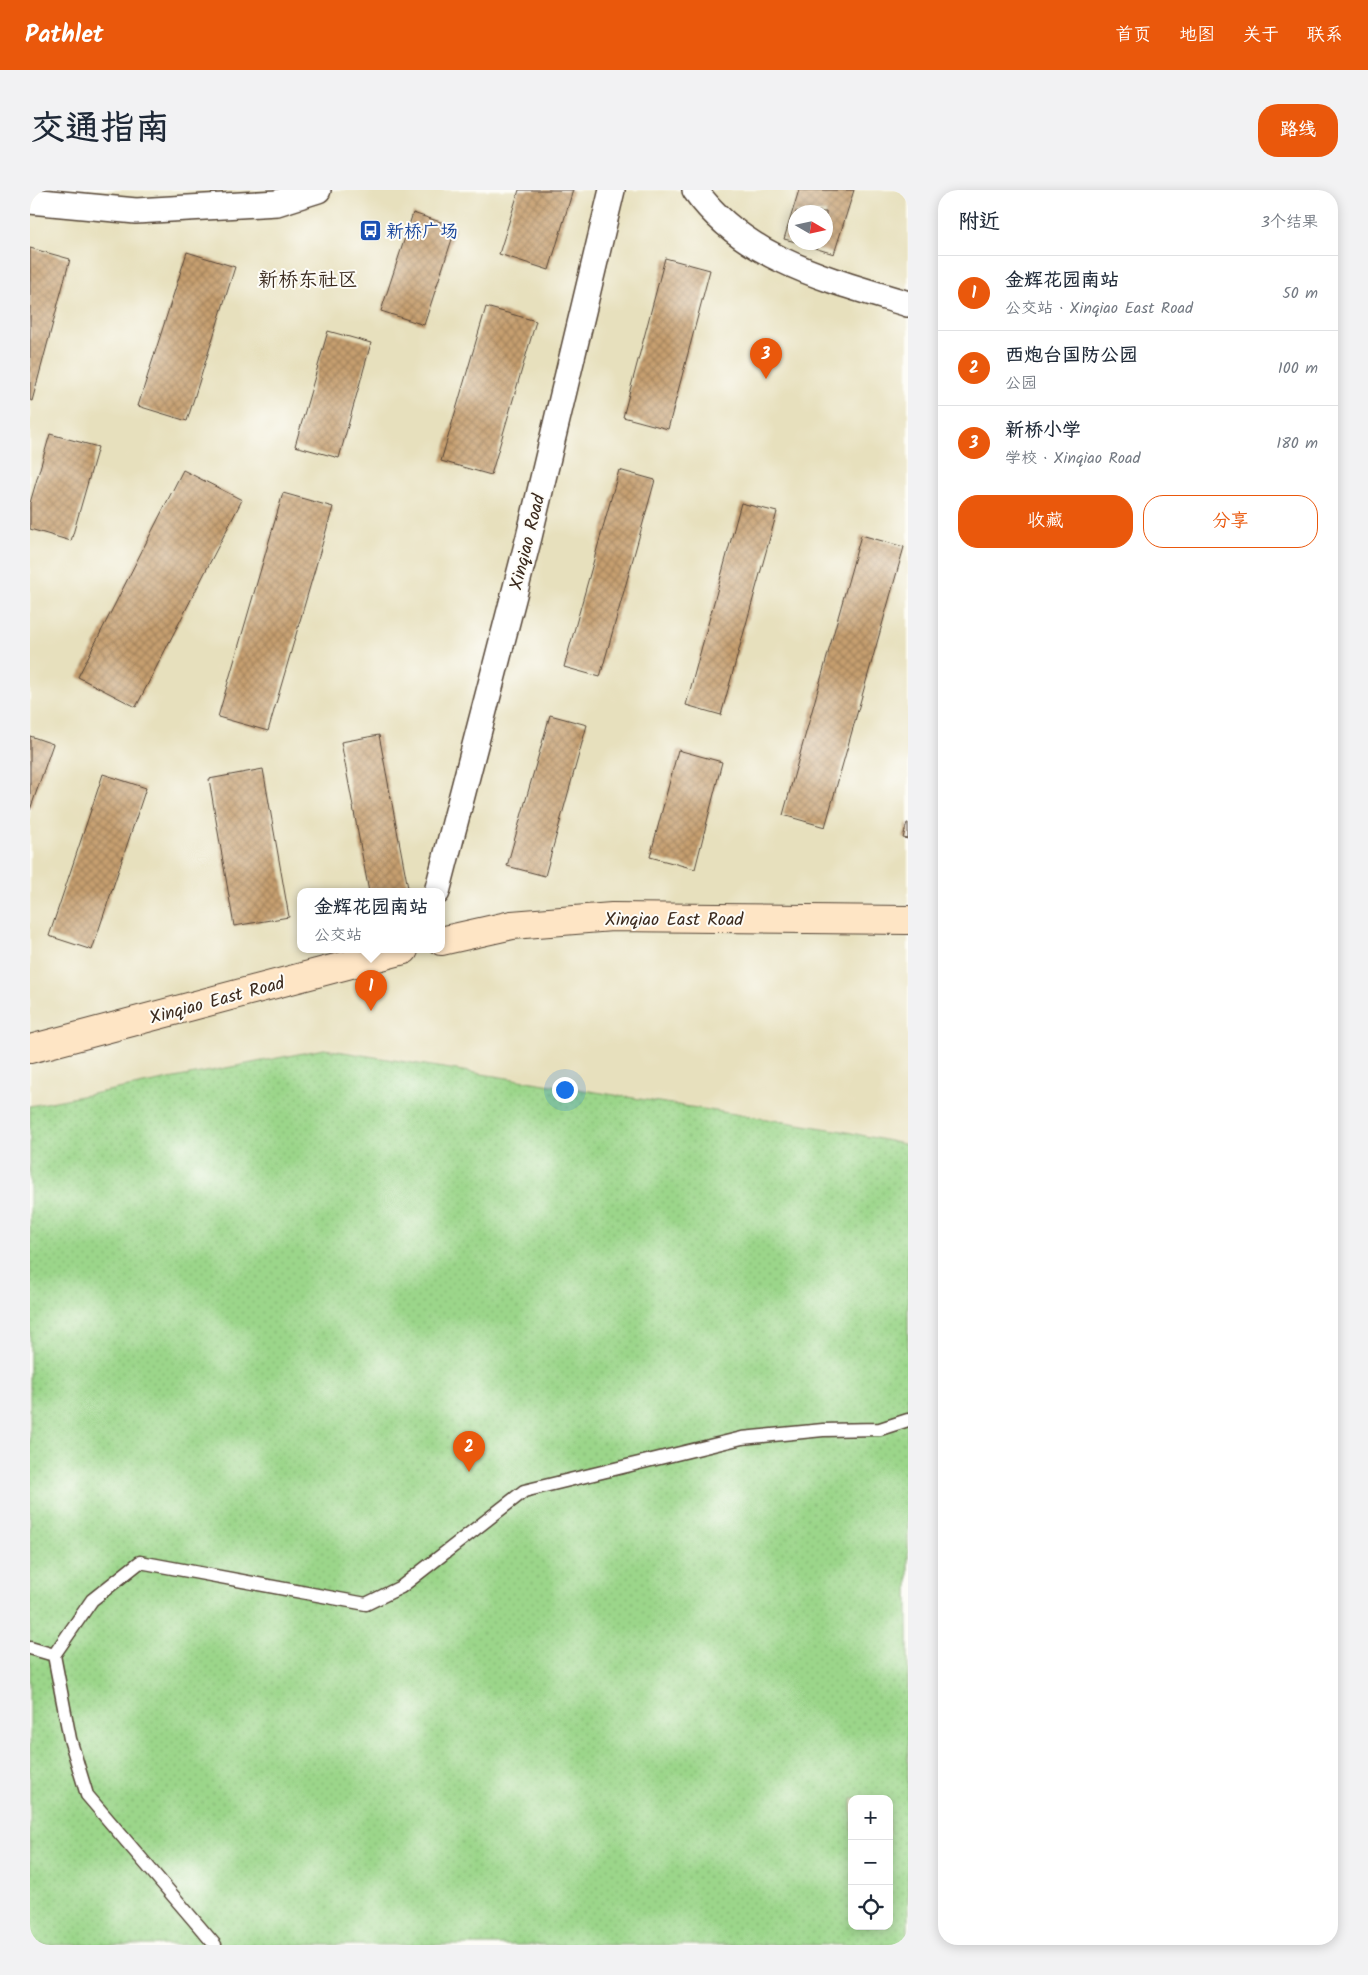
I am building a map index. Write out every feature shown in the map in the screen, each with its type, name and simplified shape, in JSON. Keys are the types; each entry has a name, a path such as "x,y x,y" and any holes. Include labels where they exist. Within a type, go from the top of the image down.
{"street":[{"path":"30,201 136,211 277,203 318,190"},
{"name":"Xinqiao Road","path":"438,888 529,536 612,190"},
{"path":"695,190 722,222 759,247 803,271 908,304"},
{"name":"Xinqiao East Road","path":"445,940 512,925 612,917 908,920"},
{"name":"Xinqiao East Road","path":"30,1049 393,953"}],"lane":[{"path":"215,1945 86,1795 70,1739 54,1655 92,1600 140,1562 366,1604 401,1587 524,1491 742,1438 823,1430 880,1429 908,1420"},
{"path":"30,1648 54,1655"}],"green space":[{"path":"324,1049 842,1131 908,1145 908,1945 30,1945 30,1106"}],"building":[{"path":"519,190 573,190 549,270 499,254"},
{"path":"799,190 854,190 834,254 821,250 833,250 833,205 794,205"},
{"path":"413,213 456,227 424,325 381,311"},
{"path":"788,226 788,240 784,239"},
{"path":"30,248 70,259 32,401 30,400"},
{"path":"187,252 235,267 187,421 138,406"},
{"path":"665,258 710,270 668,429 623,417"},
{"path":"486,307 536,321 491,475 441,461"},
{"path":"328,331 371,343 339,458 295,446"},
{"path":"50,434 98,447 71,541 30,529 30,503"},
{"path":"183,470 242,500 136,707 78,677"},
{"path":"619,470 655,480 600,677 564,667"},
{"path":"283,493 333,507 268,731 218,717"},
{"path":"741,503 777,512 721,715 686,705"},
{"path":"861,535 904,547 825,827 783,815"},
{"path":"550,715 587,725 545,876 507,866"},
{"path":"379,735 408,888 368,888 341,742"},
{"path":"30,736 53,744 30,810"},
{"path":"678,750 722,762 695,869 650,857"},
{"path":"263,769 289,917 234,926 209,779"},
{"path":"103,774 146,788 92,950 49,936"},
{"path":"908,823 908,839 903,838"}],"place":[{"name":"新桥广场","path":"370,231"},
{"name":"新桥小学","path":"766,379"},
{"name":"金辉花园南站","path":"371,1011"},
{"name":"西炮台国防公园","path":"469,1472"}],"district":[{"name":"新桥东社区","path":"308,279"}]}
